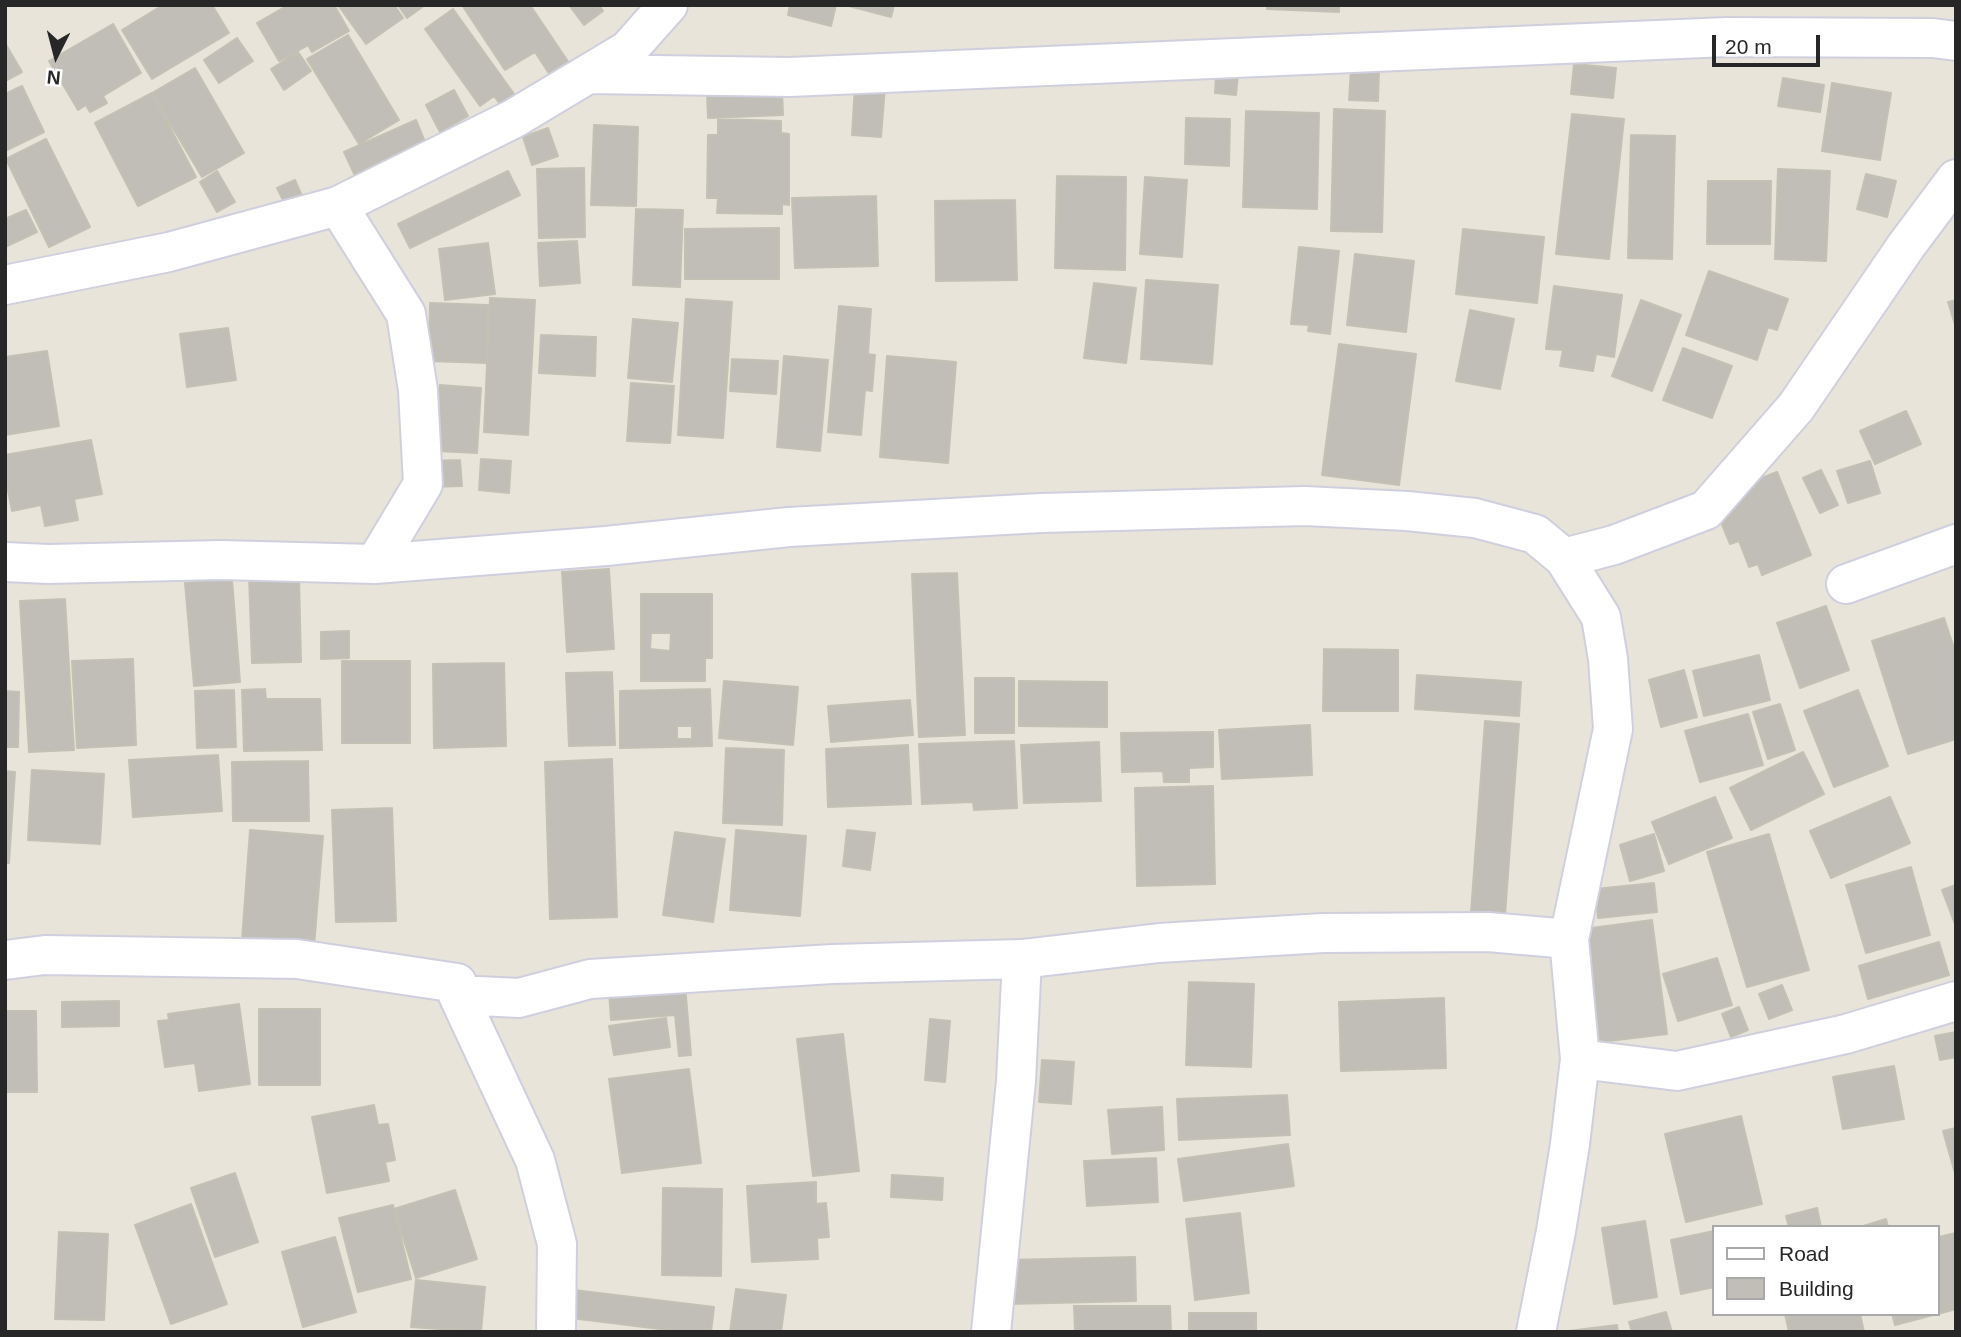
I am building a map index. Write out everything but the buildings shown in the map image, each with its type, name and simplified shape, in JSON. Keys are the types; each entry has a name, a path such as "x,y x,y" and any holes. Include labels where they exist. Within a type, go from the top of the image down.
{"street":[{"path":"5,285 169,252 338,206 513,119 628,50 668,5"},
{"path":"588,74 790,77 1727,37 1933,38 1956,41"},
{"path":"1564,558 1614,545 1706,510 1796,407 1906,246 1956,179"},
{"path":"338,206 406,314 418,390 423,484 374,564"},
{"path":"5,562 48,564 221,560 374,564 606,546 803,526 1041,513 1305,506 1407,511 1475,518 1535,534 1564,558 1601,617 1608,659 1613,729 1569,939 1580,1059 1568,1156 1536,1332"},
{"path":"1846,584 1956,544"},
{"path":"458,995 519,998 590,979 832,964 1022,959 1159,943 1323,933 1488,932 1569,939"},
{"path":"5,960 45,955 297,959 457,983 458,995 535,1160 557,1244 556,1332"},
{"path":"991,1332 1016,1081 1022,959"},
{"path":"1580,1059 1677,1071 1846,1034 1956,1001"}]}
